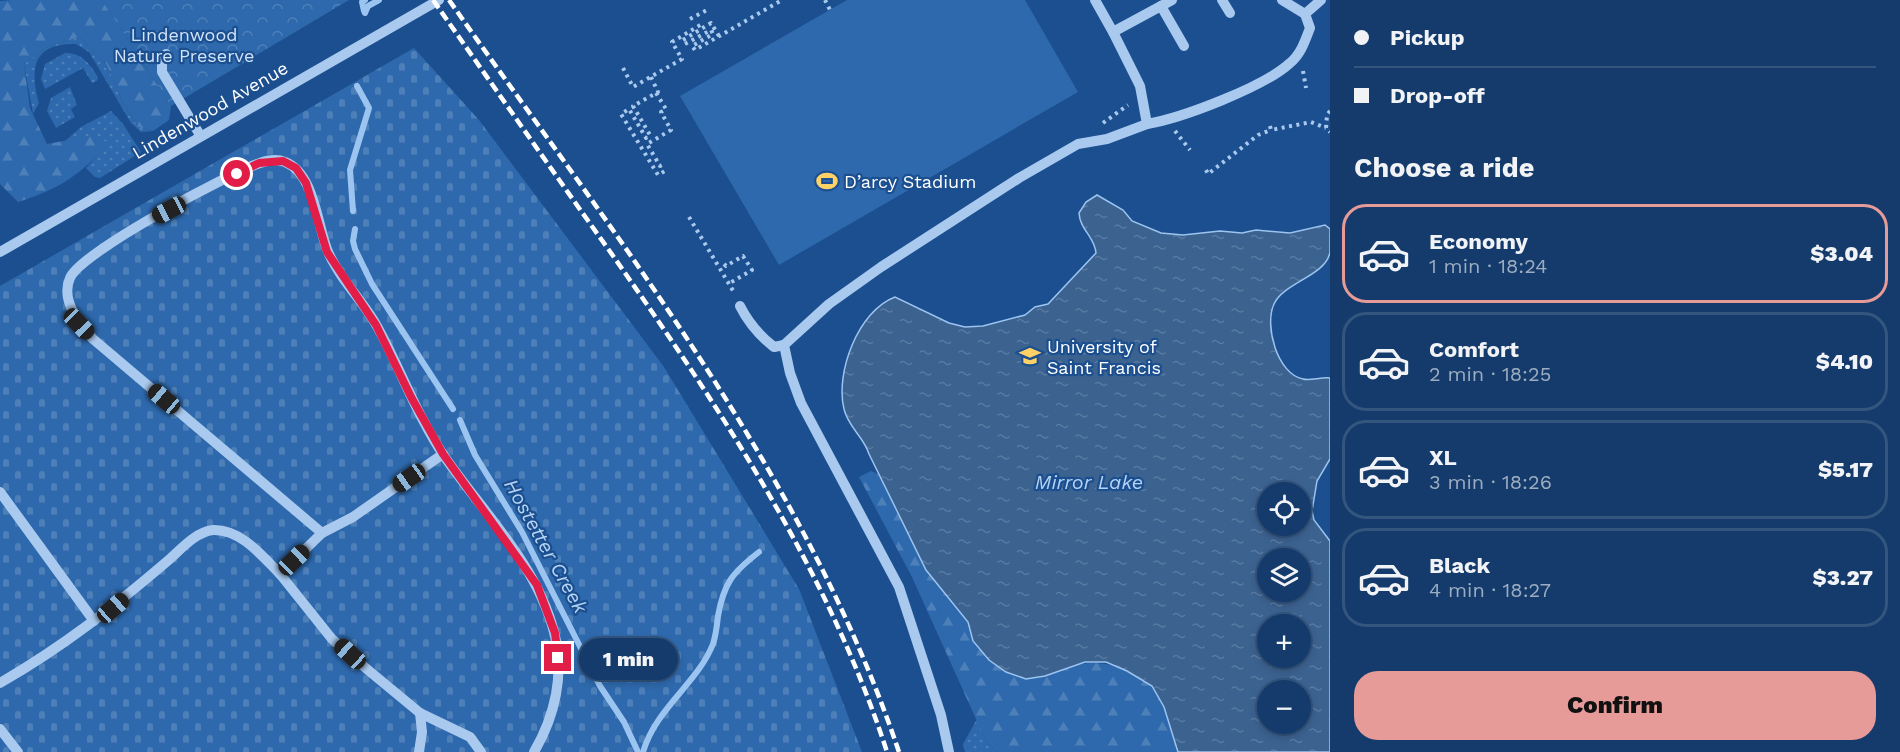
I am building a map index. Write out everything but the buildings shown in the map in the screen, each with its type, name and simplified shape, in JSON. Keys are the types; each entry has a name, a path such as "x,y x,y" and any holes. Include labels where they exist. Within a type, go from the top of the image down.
{"street":[{"name":"Lindenwood Avenue","path":"0,252 200,135 439,0"},
{"path":"1095,0 1140,86 1147,124"},
{"path":"1113,32 1172,0"},
{"path":"1222,0 1230,13"},
{"path":"740,306 746,318 767,341 774,347 784,345 829,304 881,267 1019,178 1078,144 1107,139 1147,124 1168,120 1266,79 1290,64 1302,49 1310,28 1305,14 1282,0"},
{"path":"1305,14 1321,0"},
{"path":"1161,6 1184,46"},
{"path":"166,54 162,72 200,135"},
{"path":"322,533 102,347 79,324 69,297 69,280 73,273 94,254 152,219 259,163 283,161 296,168 306,183 327,252 376,325 411,397 443,454 537,585 555,633 559,671 556,699 544,735 534,752"},
{"path":"784,345 789,373 801,403 899,587 941,715 949,752"},
{"path":"280,574 322,533 353,517 443,454"},
{"path":"0,492 94,621"},
{"path":"0,683 54,652 194,538 212,530 241,537 280,574 332,639 420,713 471,737 481,752"},
{"path":"419,752 422,732 420,713"},
{"path":"0,729 18,752"}],"path":[{"path":"703,26 683,40 685,44 711,30 713,34 693,46 695,50 782,0"},
{"path":"825,0 830,10"},
{"path":"690,20 707,10"},
{"path":"698,15 703,26"},
{"path":"622,68 633,87 682,59 672,42 711,23 719,36"},
{"path":"651,77 666,109 661,112 671,130 647,144 660,166 662,165"},
{"path":"657,93 633,106 650,135 646,138 629,109 621,114 658,175 665,171"},
{"path":"1206,171 1208,174 1270,128 1311,122 1328,130 1327,115 1330,111"},
{"path":"1168,120 1190,150"},
{"path":"689,217 729,283 752,270 743,256 726,266 724,264"}],"green space":[{"path":"102,0 171,106 169,120 153,131 138,127 123,103 107,65 80,37 48,46 24,64 30,108 47,144 95,135 110,144 68,180 46,192 18,202 0,184 0,1"},
{"name":"Lindenwood Nature Preserve","path":"102,0 349,0 171,106"},
{"name":"D’arcy Stadium","path":"847,0 1025,0 1078,92 779,265 680,96"},
{"path":"80,37 107,65 123,103 138,127 153,131 141,132 131,123 89,52 76,44 50,48 38,60 35,79 39,103 33,114 24,64 48,46"},
{"path":"414,48 479,120 664,367 799,589 862,752 0,752 0,286"},
{"path":"65,53 71,53 84,60 98,77 97,81 92,83 83,68 45,89 41,79 45,64"},
{"path":"70,87 77,105 71,109 75,117 56,128 47,111 51,98"},
{"path":"111,111 123,124 141,152 100,178 95,177 86,168 109,143 65,141 81,127"},
{"path":"871,471 878,474 926,570 968,622 973,641 1045,676 1068,667 1100,663 1122,669 1141,679 1148,683 1157,694 1168,718 1178,752 996,752 985,739 912,577 859,477"},
{"path":"977,719 985,739 996,752 965,752 963,744"}],"water":[{"name":"Mirror Lake","path":"1097,195 1123,210 1132,221 1161,233 1183,235 1220,231 1242,233 1256,230 1290,233 1325,225 1330,229 1330,252 1327,260 1313,273 1279,296 1271,313 1271,324 1275,348 1286,368 1303,379 1330,378 1330,459 1317,481 1312,511 1314,520 1330,541 1330,752 1178,752 1164,707 1152,686 1127,671 1106,662 1085,662 1045,676 1026,679 1006,672 989,660 973,641 968,622 926,570 864,442 846,415 842,394 846,361 860,329 882,304 895,297 949,323 965,327 983,326 1025,315 1035,307 1048,304 1096,253 1079,213 1086,202"}],"waterway":[{"path":"364,11 362,2 365,0"},
{"name":"Hostetter Creek","path":"365,13 368,6 379,0"},
{"name":"Hostetter Creek","path":"353,211 350,170 369,108 357,86"},
{"name":"Hostetter Creek","path":"355,229 353,241 355,249 372,284 453,409"},
{"name":"Hostetter Creek","path":"460,420 475,455 522,532 600,686 624,722 638,752"},
{"path":"643,752 657,722 706,658 714,641 726,587 742,566 759,552"}],"railway":[{"path":"433,0 652,311 768,492 834,619 863,685 887,752"},
{"path":"449,0 640,269 759,454 813,550 860,649 899,752"}],"place":[{"name":"D’arcy Stadium","path":"827,181"},
{"name":"University of Saint Francis","path":"1030,356"}],"route":[{"path":"237,174 269,160 283,161 296,168 306,183 327,252 376,325 411,397 443,454 537,585 555,633 558,658"}]}
